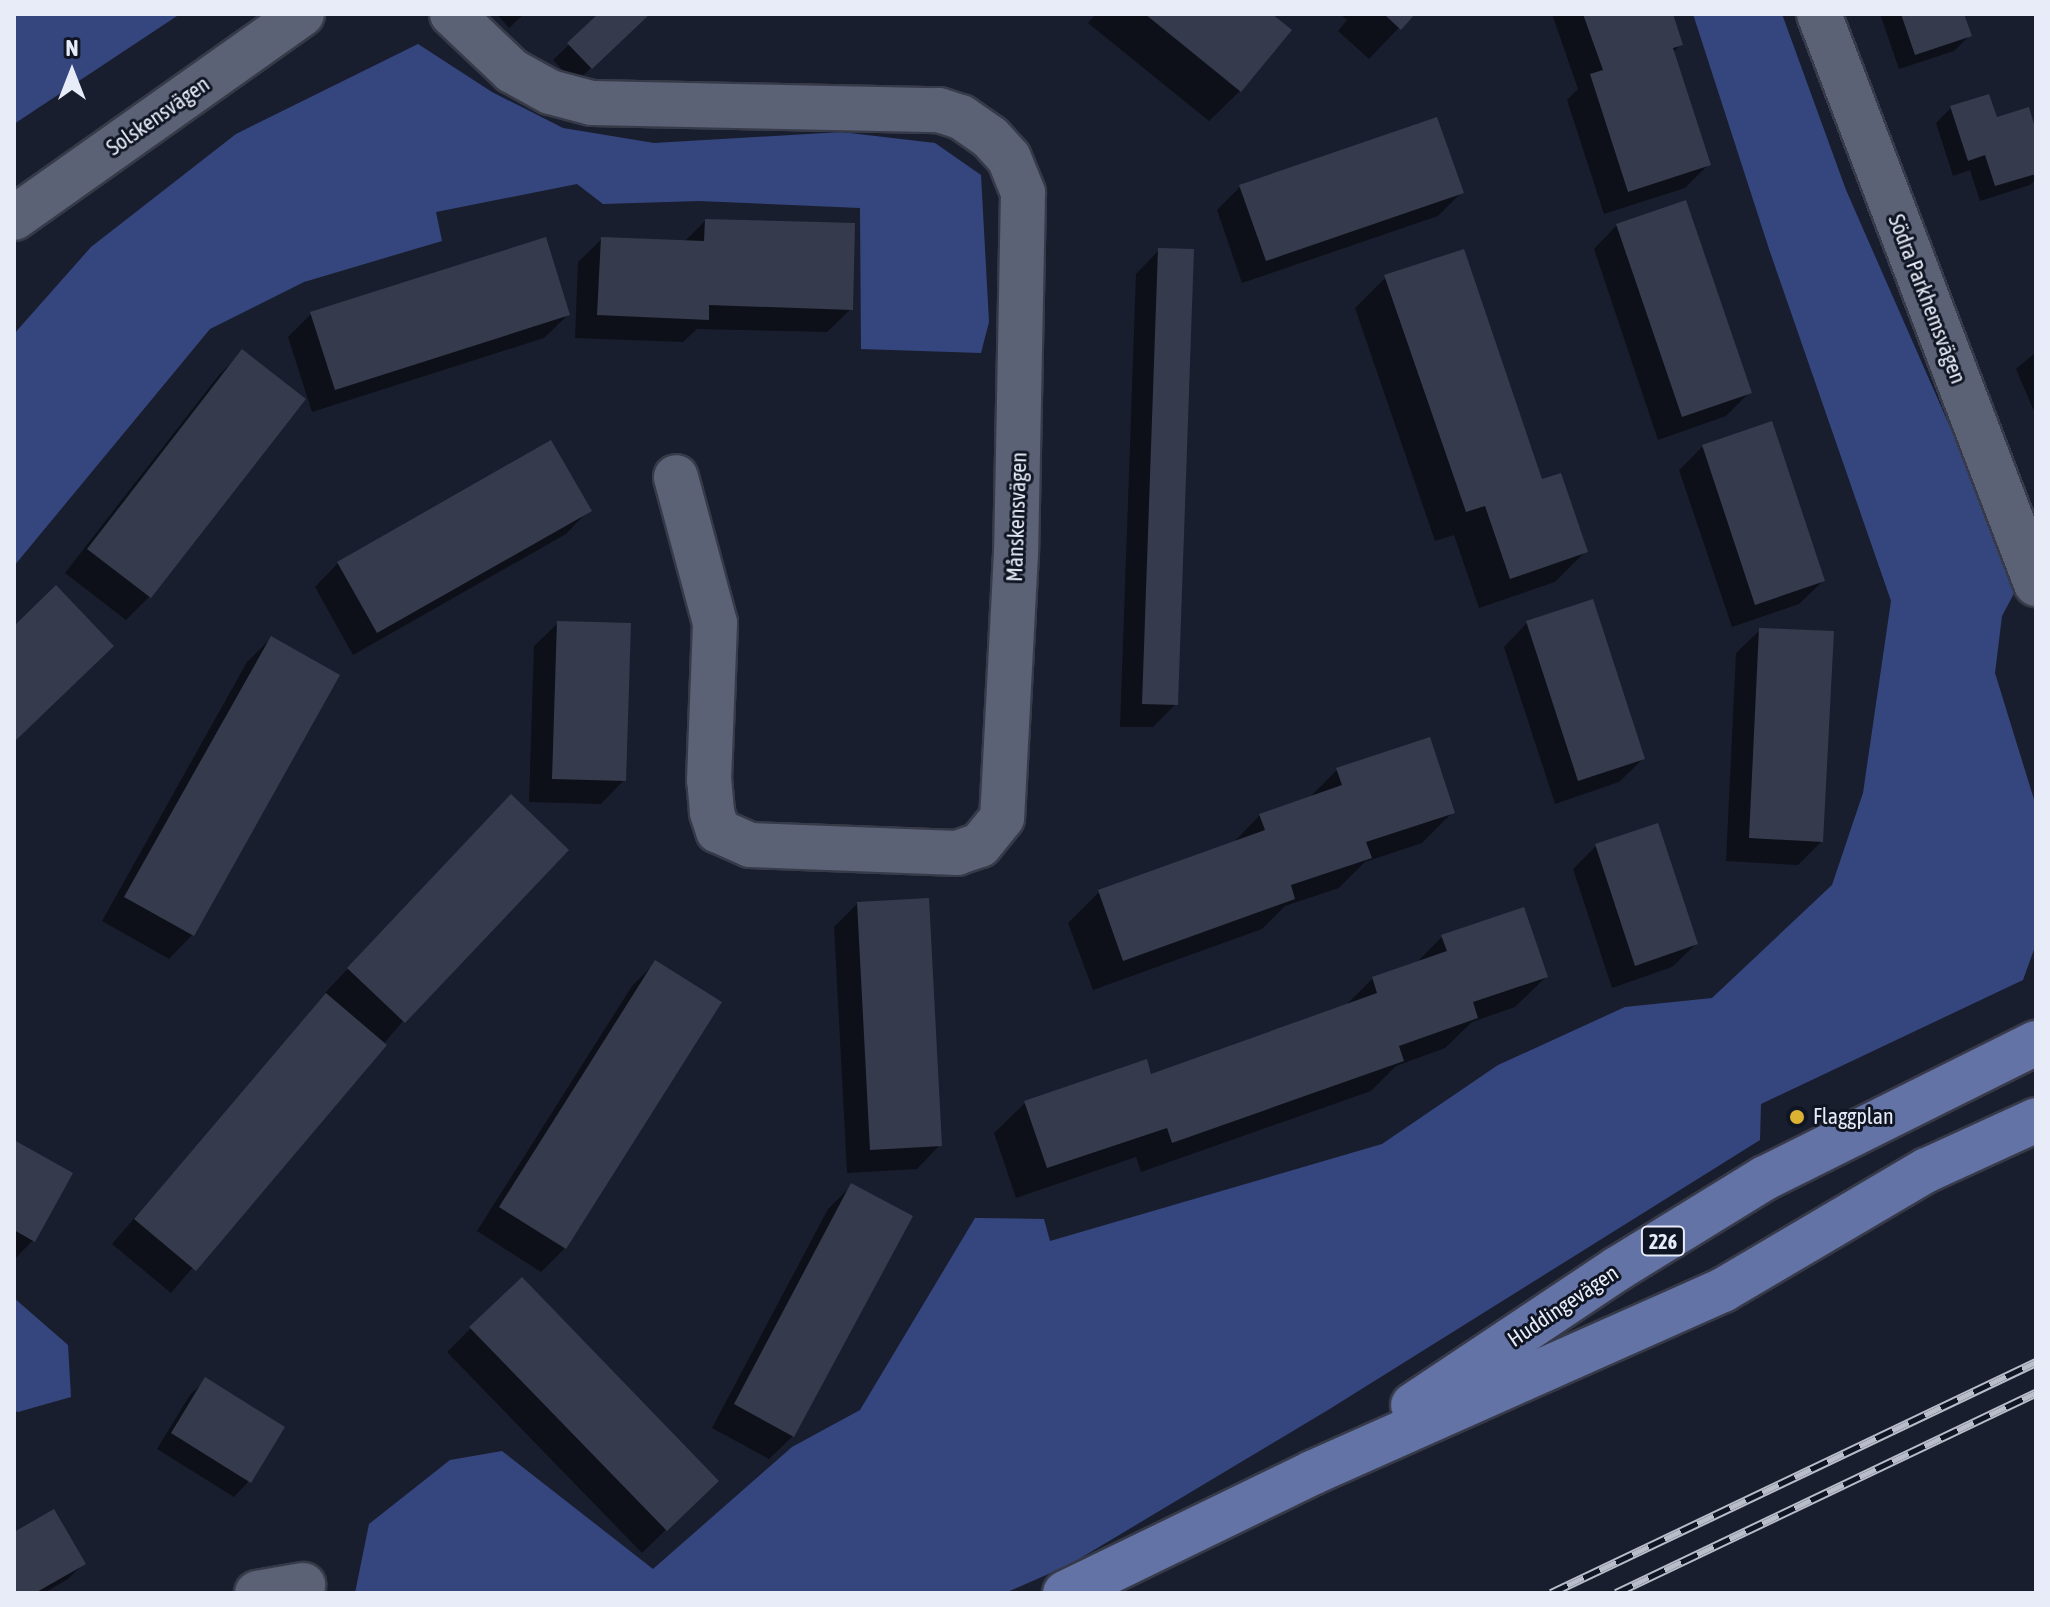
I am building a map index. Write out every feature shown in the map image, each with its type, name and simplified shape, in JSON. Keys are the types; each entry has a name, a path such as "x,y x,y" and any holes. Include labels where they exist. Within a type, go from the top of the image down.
{"main road":[{"name":"Huddingevägen","path":"1312,1473 1617,1269 1765,1178 2036,1043"},
{"name":"Huddingevägen","path":"1065,1593 1312,1473 1723,1290 1927,1170 2036,1120"}],"street":[{"name":"Solskensvägen","path":"14,218 302,14"},
{"name":"Månskensvägen","path":"452,14 512,71 550,92 592,103 939,110 961,117 990,137 1009,158 1023,193 1014,582 1002,818 980,845 957,853 750,845 718,831 712,812 709,780 715,623 676,477"},
{"name":"Södra Parkhemsvägen","path":"1819,14 2036,584"},
{"path":"257,1593 303,1585"}],"shaded area":[{"path":"14,14 180,14 14,124"},
{"path":"1693,14 1782,14 1846,190 2019,584 2002,616 1995,673 2036,806 2036,944 2023,980 1761,1104 1760,1140 1328,1410 1069,1565 1005,1593 355,1593 369,1524 450,1460 502,1451 653,1569 792,1447 860,1410 975,1218 1044,1219 1050,1241 1382,1144 1498,1065 1625,1007 1712,998 1832,885 1863,793 1891,601 1769,249"},
{"path":"418,44 492,92 563,128 654,143 841,132 935,143 981,175 989,322 981,353 861,349 860,208 699,201 603,204 577,184 436,212 442,241 304,282 210,329 14,566 14,334 91,247 236,134"},
{"path":"14,1298 68,1345 71,1397 14,1411"}],"building":[{"path":"598,14 650,14 592,69 567,43"},
{"path":"1145,14 1272,14 1292,30 1241,92"},
{"path":"1384,14 1415,14 1401,30"},
{"path":"1583,14 1673,14 1683,45 1673,48 1711,165 1628,192 1590,74 1603,70"},
{"path":"1901,14 1964,14 1972,36 1915,55"},
{"path":"1989,94 1997,117 2029,107 2036,131 2036,174 1995,186 1985,155 1968,161 1950,106"},
{"path":"1437,117 1464,193 1266,261 1239,185"},
{"path":"1686,200 1752,393 1682,417 1616,224"},
{"path":"705,219 855,223 853,310 709,305 709,320 597,315 601,237 704,241"},
{"path":"546,237 570,315 335,390 310,312"},
{"path":"1158,248 1194,249 1178,705 1142,704"},
{"path":"1464,249 1542,479 1561,473 1588,552 1510,579 1485,506 1466,512 1384,275"},
{"path":"242,349 306,399 151,598 87,549"},
{"path":"1772,421 1825,581 1755,605 1702,445"},
{"path":"551,440 592,511 377,633 337,562"},
{"path":"56,585 114,646 14,742 14,626"},
{"path":"1593,599 1645,759 1578,781 1526,621"},
{"path":"557,621 631,623 626,781 552,779"},
{"path":"1759,628 1834,631 1823,842 1749,838"},
{"path":"271,636 340,675 194,936 124,897"},
{"path":"1430,737 1455,813 1366,842 1372,858 1291,885 1295,899 1123,961 1098,890 1265,830 1259,814 1342,785 1336,768"},
{"path":"511,794 569,850 405,1023 347,968"},
{"path":"1658,823 1698,944 1635,966 1595,844"},
{"path":"929,898 942,1146 870,1150 857,902"},
{"path":"1524,907 1548,977 1473,1002 1478,1018 1399,1046 1404,1061 1172,1143 1167,1128 1047,1168 1024,1101 1147,1059 1151,1074 1377,993 1372,977 1447,951 1441,935"},
{"path":"655,960 722,1002 566,1249 499,1207"},
{"path":"326,993 387,1045 196,1271 134,1219"},
{"path":"14,1140 73,1173 35,1242 14,1230"},
{"path":"851,1183 913,1216 794,1437 734,1404"},
{"path":"522,1277 719,1481 667,1531 469,1327"},
{"path":"205,1377 285,1427 251,1483 171,1433"},
{"path":"54,1509 86,1564 35,1593 16,1593 14,1532"}],"railway":[{"path":"1551,1593 2036,1362"},
{"path":"1616,1593 2036,1393"}],"place":[{"name":"Flaggplan","path":"1797,1117"}]}
